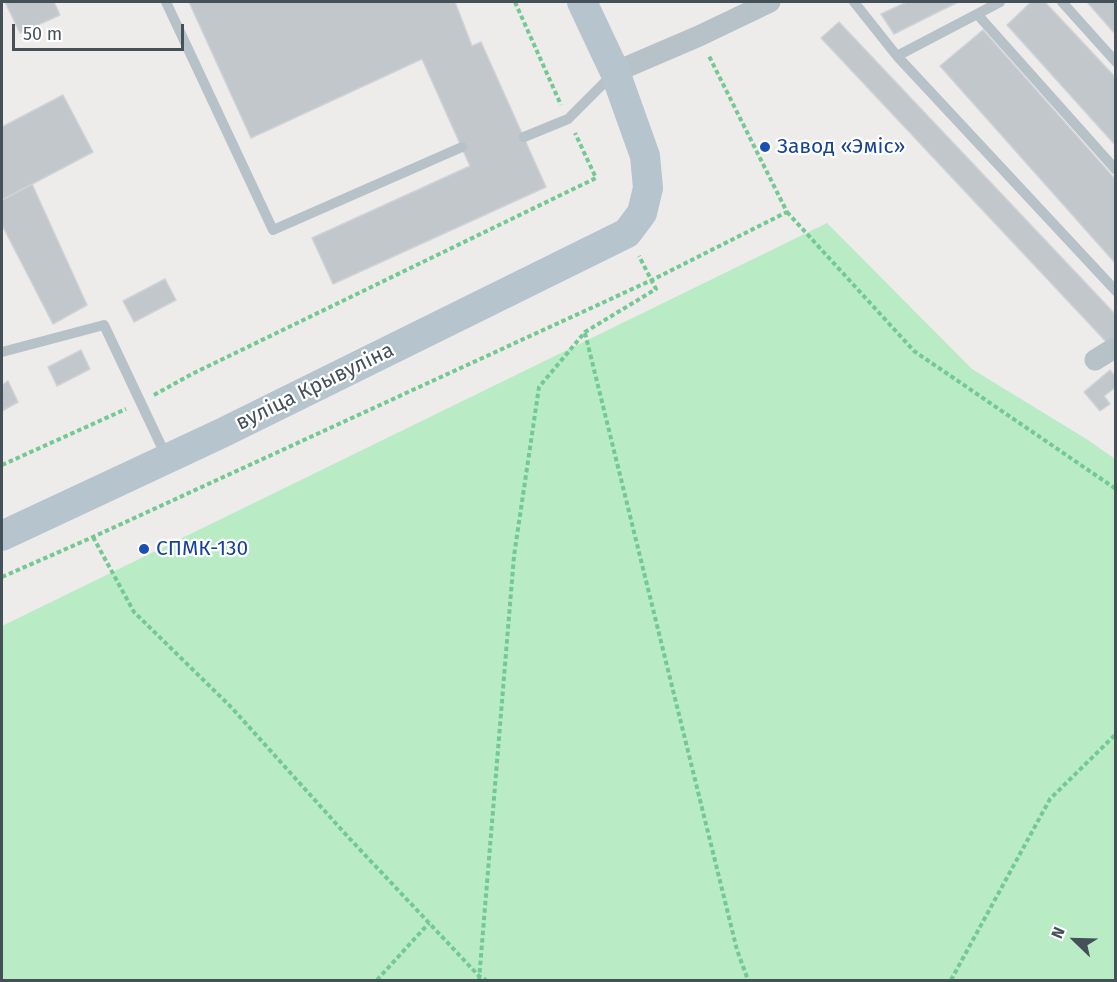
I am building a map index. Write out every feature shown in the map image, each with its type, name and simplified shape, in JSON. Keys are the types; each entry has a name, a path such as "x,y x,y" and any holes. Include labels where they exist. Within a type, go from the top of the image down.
{"main road":[{"path":"582,2 615,72 645,156 648,188 642,213 627,233"},
{"name":"вуліца Крывуліна","path":"2,536 222,433 627,233"}],"street":[{"path":"615,72 770,2"},
{"path":"1095,360 1116,347"}],"lane":[{"path":"166,2 273,230 462,147"},
{"path":"854,2 897,56 1116,291"},
{"path":"897,56 1000,2"},
{"path":"1062,2 1116,62"},
{"path":"977,14 1116,170"},
{"path":"524,136 568,119 615,72"},
{"path":"2,352 104,325 167,459"}],"path":[{"path":"2,465 140,402 202,369 596,178 515,2"},
{"path":"787,212 914,351 1116,489"},
{"path":"479,978 514,556 539,387 585,332 656,289 627,233"},
{"path":"585,332 737,950 748,981"},
{"path":"2,577 93,537 134,612 232,708 479,978 486,981"},
{"path":"951,981 1050,799 1116,734"},
{"path":"377,981 429,923"}],"green space":[{"path":"827,223 972,369 1115,459 1115,980 2,980 2,626"}],"building":[{"path":"5,2 54,2 60,15 20,33"},
{"path":"189,2 455,2 472,46 481,42 546,187 333,284 312,238 470,166 422,59 251,138"},
{"path":"907,2 958,2 894,34 881,14"},
{"path":"1031,2 1045,2 1116,78 1116,146 1007,25"},
{"path":"1087,2 1116,2 1116,35"},
{"path":"839,22 1116,315 1116,345 1112,348 821,38"},
{"path":"983,30 1116,180 1116,264 940,66"},
{"path":"63,95 93,152 2,200 2,127"},
{"path":"32,184 87,305 53,324 2,225 2,200"},
{"path":"165,279 176,300 134,322 123,301"},
{"path":"81,350 90,369 57,386 48,367"},
{"path":"1110,370 1116,377 1116,387 1104,396 1110,404 1100,411 1084,392"},
{"path":"8,381 18,402 2,411 2,385"}],"place":[{"name":"Завод «Эміс»","path":"765,147"},
{"name":"СПМК-130","path":"144,549"}]}
